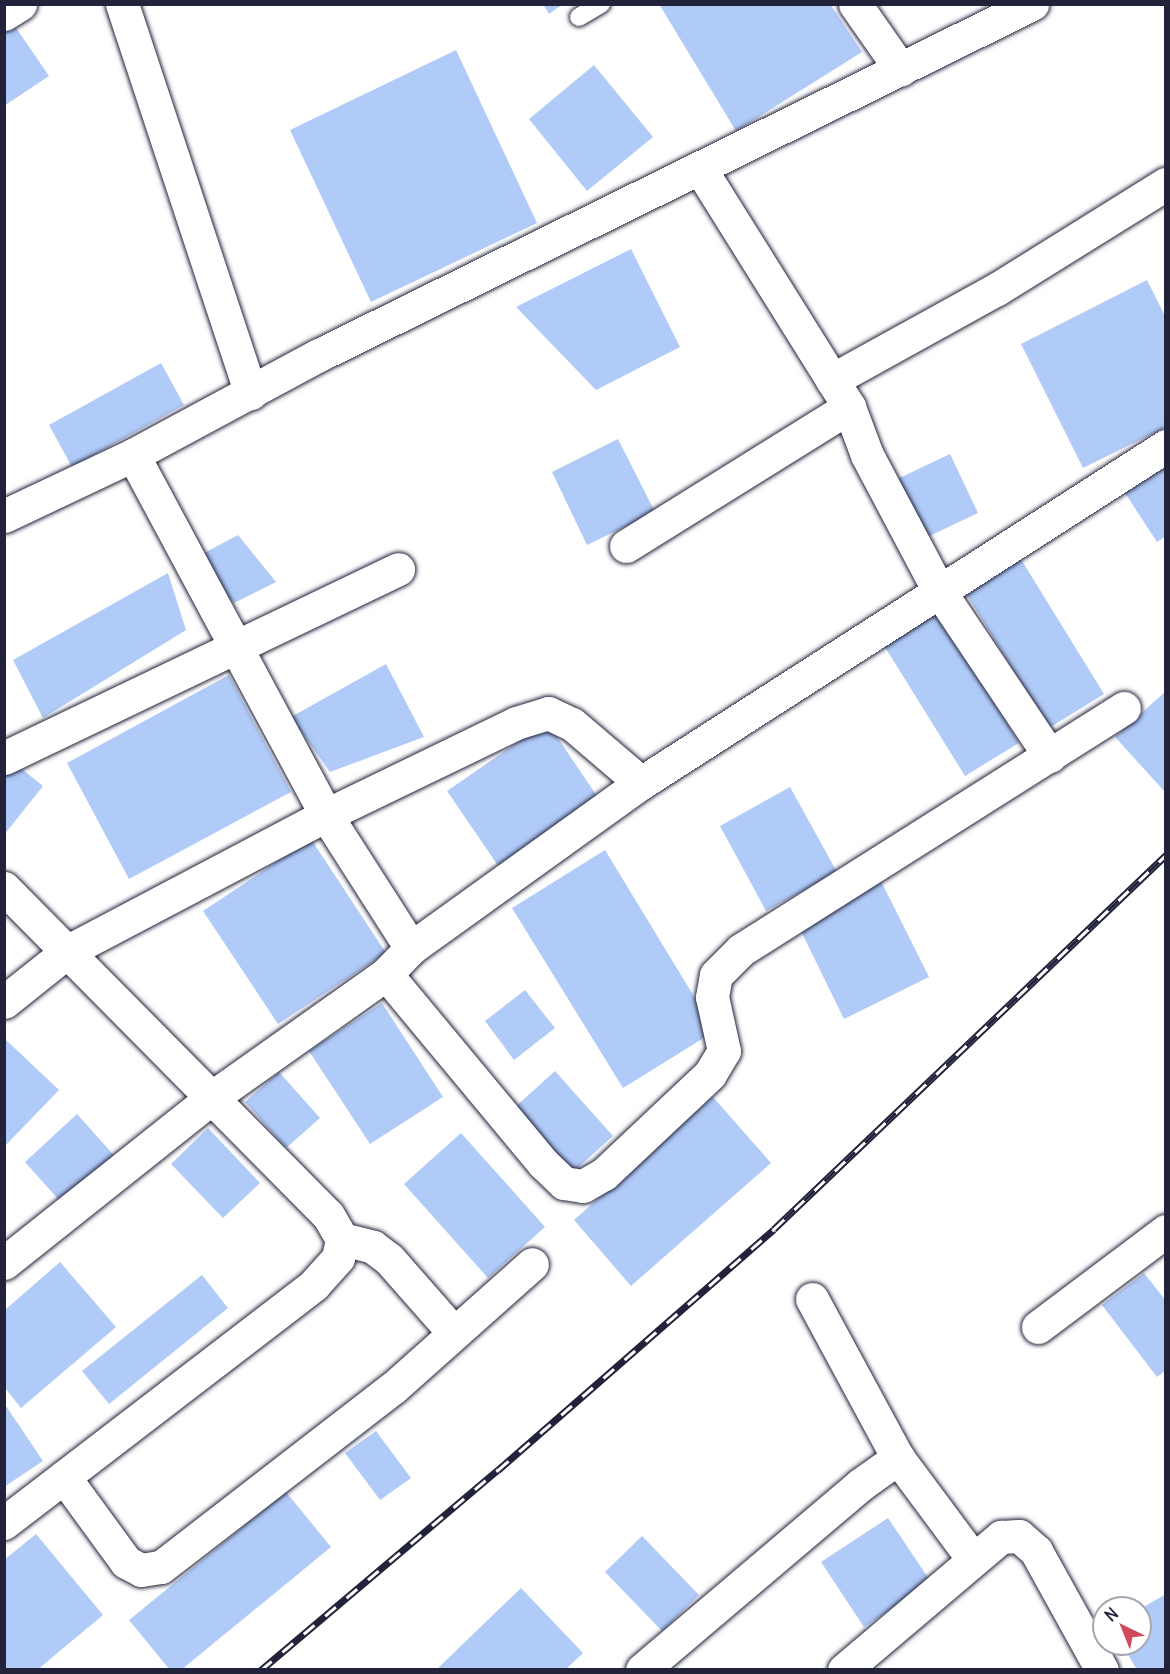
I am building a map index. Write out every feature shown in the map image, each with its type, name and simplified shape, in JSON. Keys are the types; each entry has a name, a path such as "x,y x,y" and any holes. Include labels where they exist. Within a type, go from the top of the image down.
{"street":[{"path":"4,14 21,4"},
{"path":"122,4 251,393"},
{"path":"855,4 902,70"},
{"path":"4,516 133,455 319,355 701,170 1032,4"},
{"path":"701,170 840,393 867,455 938,590 1050,756"},
{"path":"626,546 840,393 997,289 1166,184"},
{"path":"4,1263 214,1096 386,974 411,948 641,783 938,590 1166,446"},
{"path":"133,455 326,815 411,948"},
{"path":"4,758 234,645 398,569"},
{"path":"386,974 543,1163 564,1183 583,1186 603,1174 710,1074 724,1051 712,997 716,975 741,950 1124,708"},
{"path":"4,1002 68,951 326,815 516,723 549,713 572,724 641,783"},
{"path":"4,888 214,1096 328,1215 342,1239 338,1258 314,1285 4,1523"},
{"path":"1038,1327 1166,1231"},
{"path":"342,1239 373,1247 389,1259 454,1333"},
{"path":"64,1477 126,1562 141,1570 161,1567 393,1388 532,1264"},
{"path":"812,1299 898,1458 973,1559"},
{"path":"642,1670 860,1485 898,1458"},
{"path":"844,1670 1001,1537 1019,1536 1036,1551 1102,1670"}],"lane":[{"path":"579,17 601,4"}],"building":[{"path":"543,4 563,4 549,14"},
{"path":"659,4 830,4 862,52 736,131"},
{"path":"12,22 49,76 4,106 4,28"},
{"path":"456,50 537,223 371,302 290,130"},
{"path":"594,65 653,137 587,191 529,119"},
{"path":"631,249 680,347 596,390 516,307"},
{"path":"1147,280 1166,318 1166,427 1083,468 1021,344"},
{"path":"161,363 184,405 72,467 49,425"},
{"path":"618,439 655,512 587,545 552,472"},
{"path":"950,454 978,513 921,540 893,481"},
{"path":"1166,467 1166,536 1157,542 1125,493"},
{"path":"238,535 276,582 234,603 191,560"},
{"path":"1019,556 1104,694 1049,728 964,590"},
{"path":"168,573 186,630 43,718 13,660"},
{"path":"935,605 1019,743 965,776 880,639"},
{"path":"386,664 424,737 330,772 291,717"},
{"path":"229,675 291,792 129,879 67,763"},
{"path":"1166,691 1166,793 1115,737"},
{"path":"547,722 599,799 499,867 447,791"},
{"path":"12,761 43,786 4,835 4,766"},
{"path":"790,787 837,872 766,911 720,826"},
{"path":"311,839 386,953 278,1024 203,911"},
{"path":"605,850 715,1031 623,1088 512,908"},
{"path":"881,881 929,977 844,1019 797,923"},
{"path":"525,990 555,1028 514,1060 485,1021"},
{"path":"382,1003 443,1097 370,1144 309,1051"},
{"path":"4,1038 59,1090 4,1147"},
{"path":"555,1071 613,1136 572,1173 514,1108"},
{"path":"279,1072 320,1118 286,1148 245,1102"},
{"path":"713,1097 771,1163 631,1286 574,1220"},
{"path":"77,1114 119,1161 66,1208 25,1162"},
{"path":"208,1128 260,1183 223,1218 171,1164"},
{"path":"461,1133 545,1227 488,1278 404,1184"},
{"path":"60,1262 116,1327 21,1408 5,1388 5,1310"},
{"path":"1144,1273 1166,1301 1166,1370 1157,1377 1102,1305"},
{"path":"202,1275 228,1308 109,1404 82,1371"},
{"path":"4,1403 43,1461 4,1487"},
{"path":"376,1431 411,1478 380,1500 345,1453"},
{"path":"286,1492 331,1547 181,1670 170,1670 129,1620"},
{"path":"888,1518 931,1582 864,1627 821,1562"},
{"path":"36,1534 103,1615 37,1670 4,1670 4,1560"},
{"path":"642,1536 699,1595 662,1631 605,1572"},
{"path":"521,1588 583,1653 565,1670 436,1670"},
{"path":"1166,1594 1166,1669 1137,1670 1129,1656 1152,1656 1152,1602"}],"railway":[{"path":"261,1670 498,1470 774,1229 1166,855"}]}
